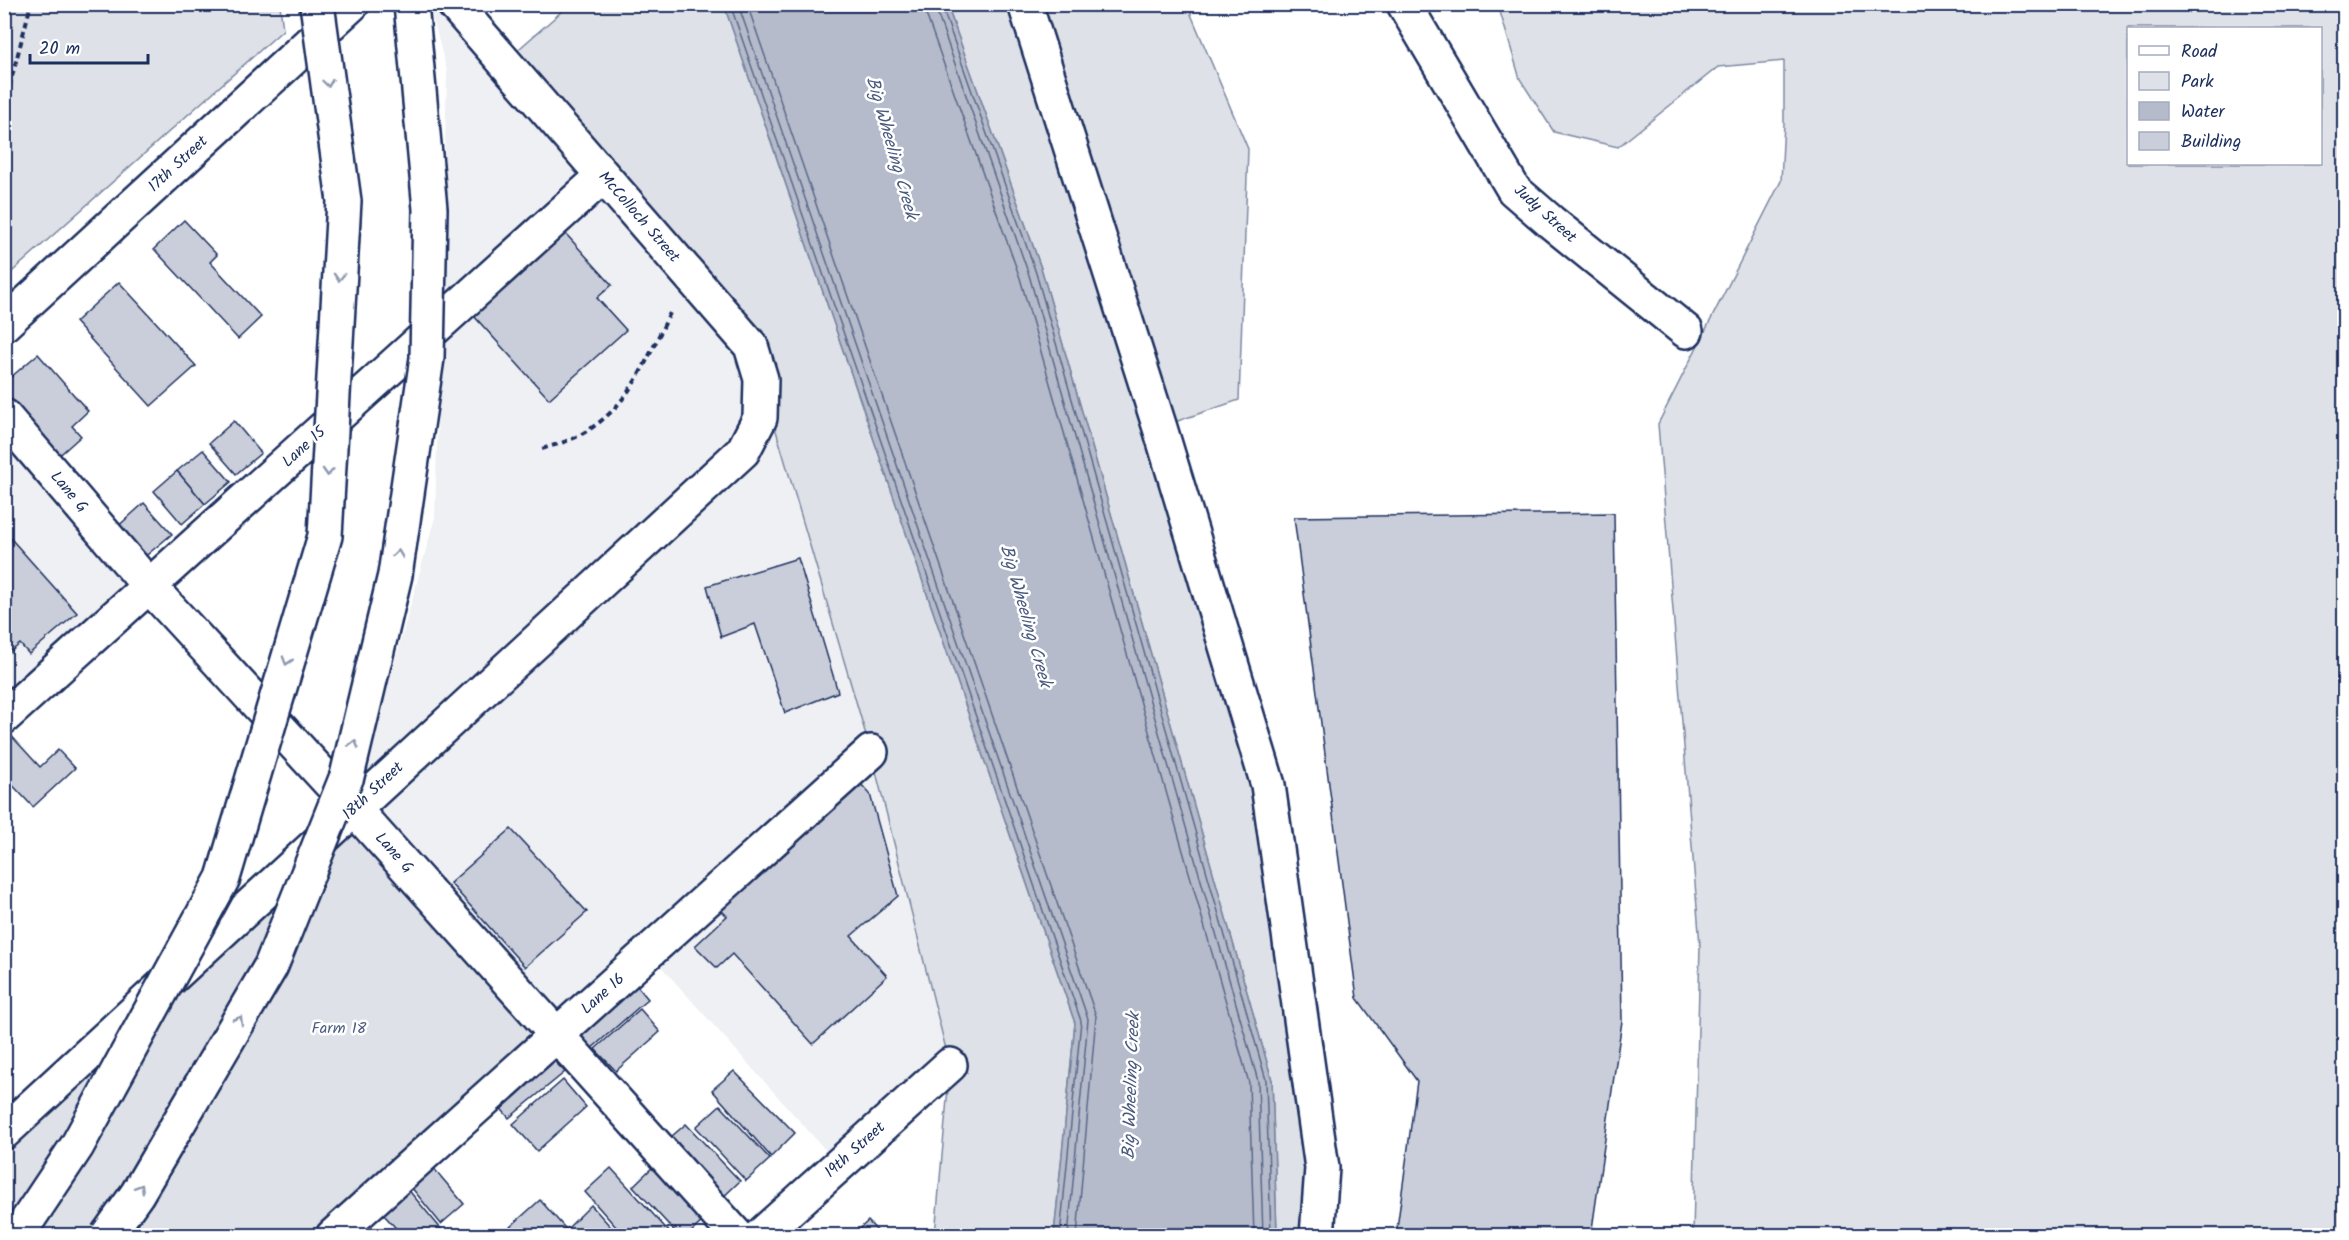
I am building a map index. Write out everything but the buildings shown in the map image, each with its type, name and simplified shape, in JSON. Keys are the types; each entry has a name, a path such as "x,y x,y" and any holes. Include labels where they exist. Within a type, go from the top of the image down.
{"main road":[{"path":"17,1236 77,1146 223,878 325,536 344,201 317,4"},
{"name":"17th Street","path":"4,324 352,4"},
{"path":"106,1236 137,1194 271,966 347,776 395,575 427,358 430,209 411,4"},
{"name":"McColloch Street","path":"454,4 751,346 761,379 760,418 743,451"},
{"path":"1025,4 1160,428 1268,785 1322,1168 1317,1236"},
{"name":"Judy Street","path":"1404,4 1514,190 1686,331"},
{"name":"Lane 15","path":"4,717 603,176"},
{"name":"Lane G","path":"4,416 149,586 354,809 737,1236"},
{"name":"18th Street","path":"4,1132 743,451"},
{"name":"Lane 16","path":"333,1236 871,752"},
{"name":"19th Street","path":"760,1236 950,1065"}],"path":[{"path":"4,107 31,4"},
{"path":"542,449 577,436 608,416 630,391 689,275"}],"shaded area":[{"path":"429,5 454,5 751,346 871,752 950,1065 839,1165 649,953 556,1036 354,809 435,517 447,71"},
{"path":"4,416 149,586 4,717"}],"green space":[{"path":"7,5 280,5 283,30 5,278 4,22"},
{"path":"569,5 724,5 1075,1023 1054,1235 935,1235 950,1065 871,752 751,346 504,62"},
{"path":"947,5 1187,5 1248,149 1239,400 1160,427 1268,785 1317,1235 1277,1235 1272,1080 1042,271"},
{"path":"1498,5 2344,5 2344,1235 1693,1235 1700,945 1658,424 1781,181 1784,61 1718,67 1618,147 1554,132 1520,79"},
{"name":"Farm 18","path":"354,809 556,1036 333,1235 5,1236 5,1132"}],"water":[{"name":"Big Wheeling Creek","path":"724,5 947,5 1042,271 1272,1080 1277,1235 1054,1235 1075,1023"}]}
